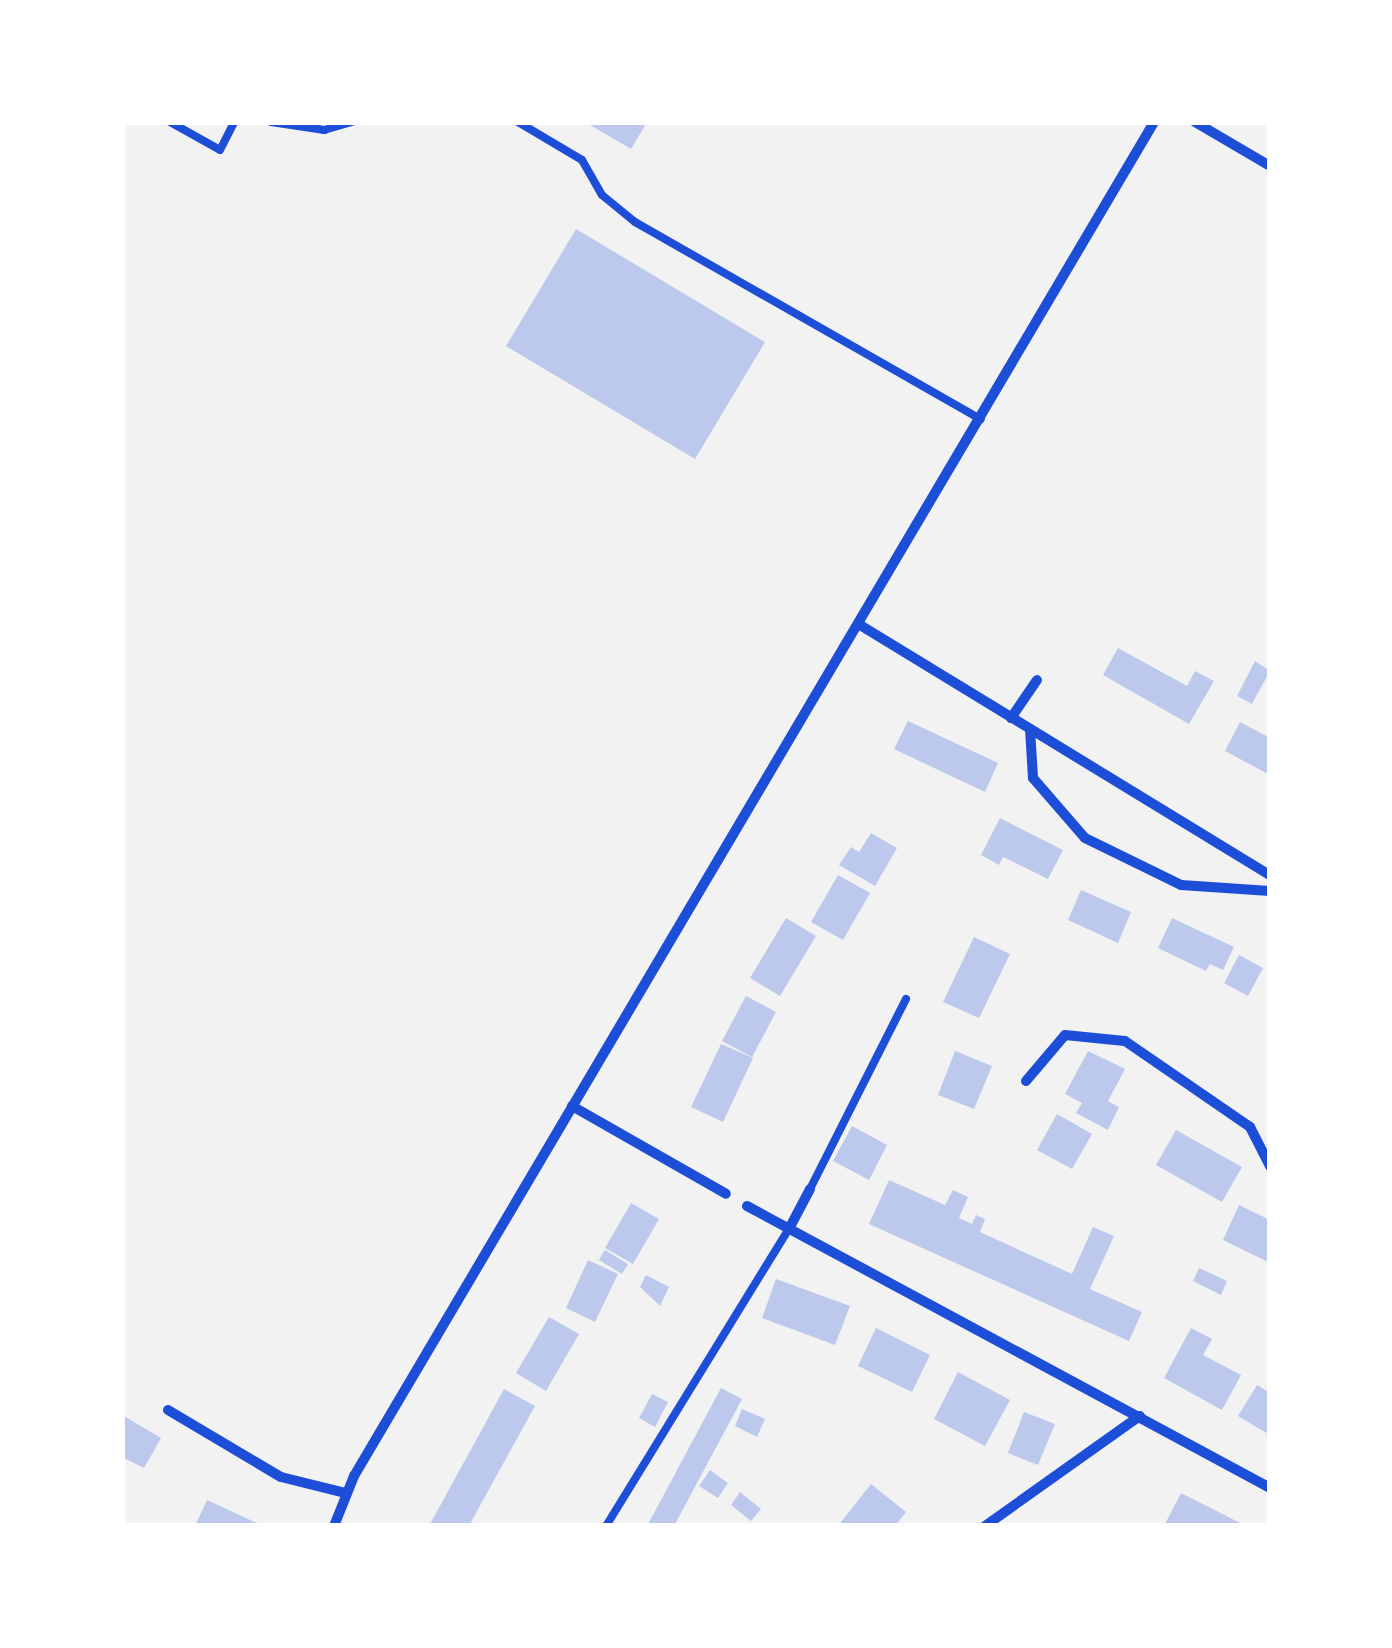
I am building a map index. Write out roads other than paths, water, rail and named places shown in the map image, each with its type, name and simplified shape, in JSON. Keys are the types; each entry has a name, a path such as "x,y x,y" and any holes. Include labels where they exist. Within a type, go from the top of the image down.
{"street":[{"path":"334,1526 346,1493 572,1106 860,625 1154,122"},
{"path":"1196,122 1270,166"},
{"path":"860,625 1270,875"},
{"path":"1011,718 1037,680"},
{"path":"1030,729 1032,778 1086,838 1181,885 1270,890"},
{"path":"1026,1081 1066,1035 1125,1041 1250,1127 1270,1166"},
{"path":"572,1106 726,1194"},
{"path":"790,1227 810,1189"},
{"path":"747,1206 1270,1488"},
{"path":"168,1410 281,1477 346,1493"},
{"path":"986,1526 1140,1416"}],"lane":[{"path":"170,122 220,150 234,122"},
{"path":"271,122 324,130 352,122"},
{"path":"518,122 582,160 602,194 635,222 980,419"},
{"path":"810,1189 906,999"},
{"path":"606,1526 790,1227"}]}
